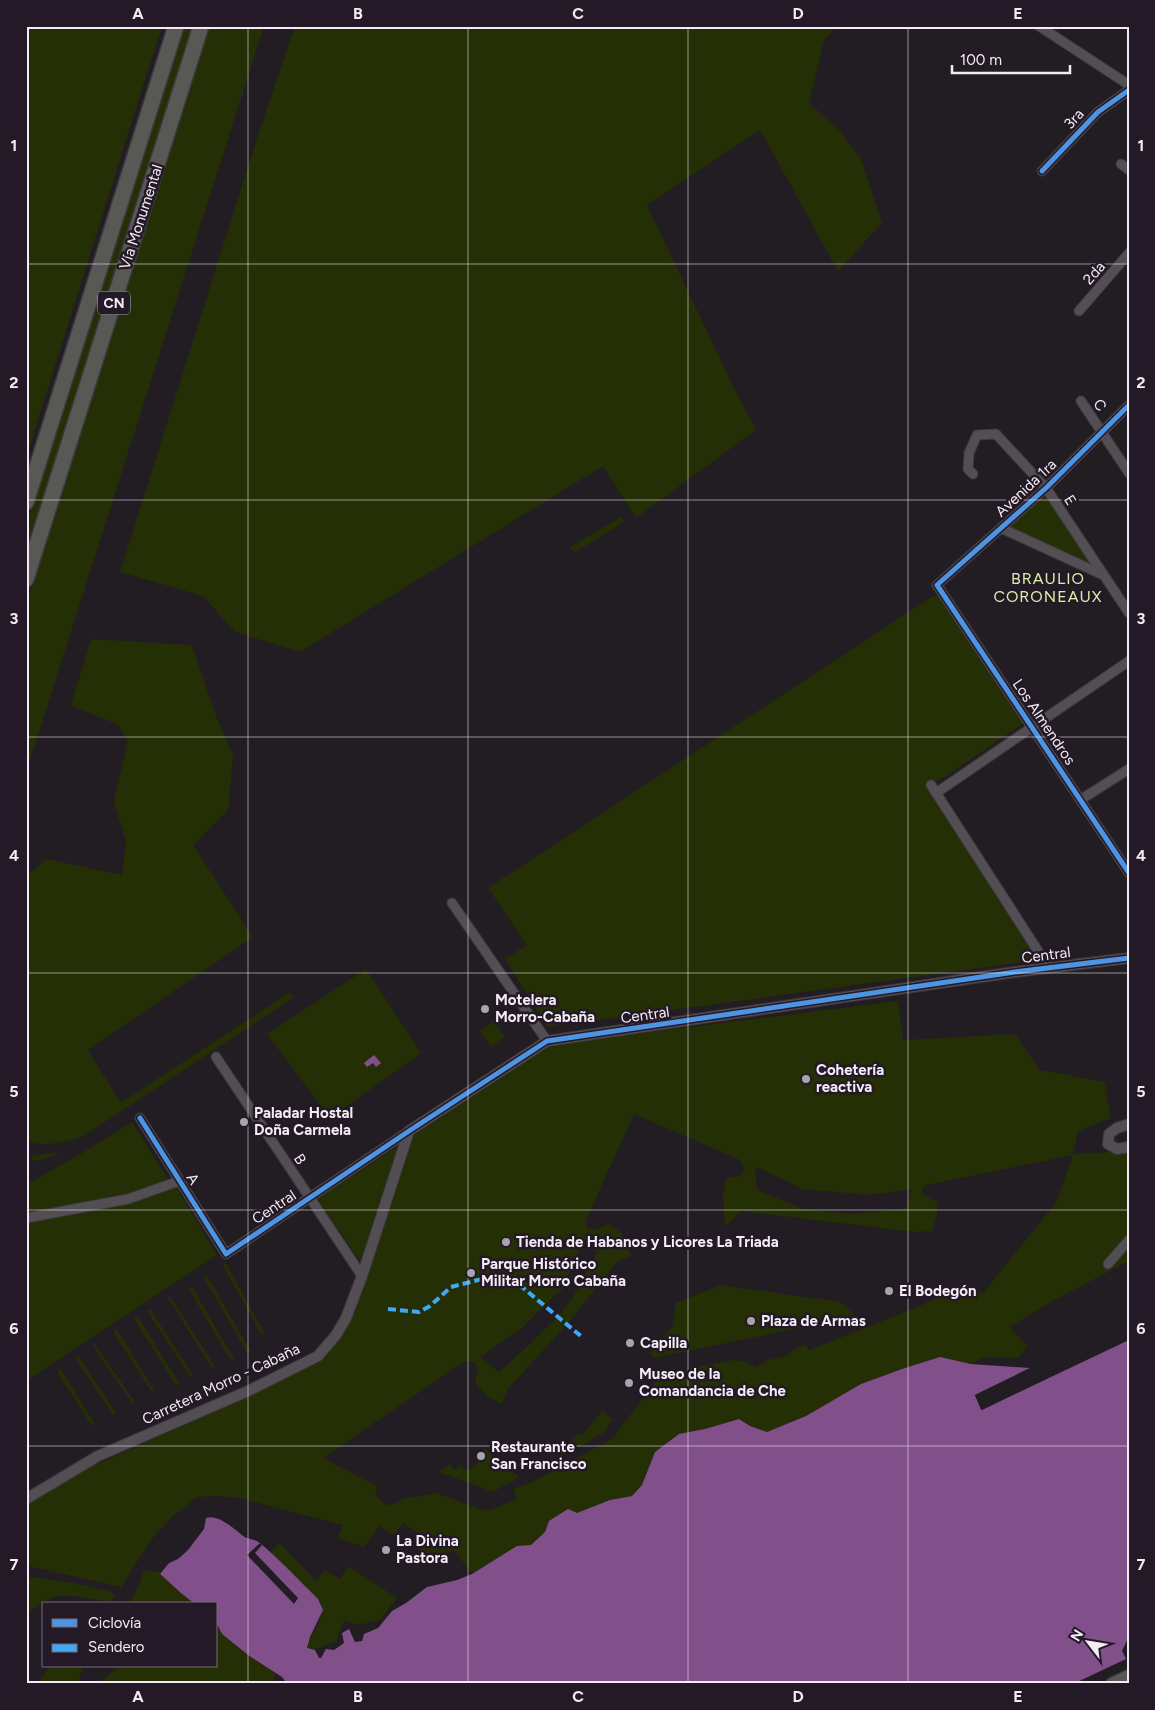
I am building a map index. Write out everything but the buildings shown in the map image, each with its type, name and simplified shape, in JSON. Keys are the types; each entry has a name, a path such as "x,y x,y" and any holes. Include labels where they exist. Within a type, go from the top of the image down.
{"highway":[{"name":"Vía Monumental","path":"26,502 176,26"},
{"name":"Vía Monumental","path":"26,579 201,26"}],"main road":[{"path":"1112,1684 1129,1676"}],"street":[{"path":"1039,26 1129,85"},
{"name":"3ra","path":"1042,171 1098,112 1129,90"},
{"path":"1121,164 1129,170"},
{"name":"2da","path":"1079,311 1129,253"},
{"name":"C","path":"1081,401 1129,474"},
{"name":"Avenida 1ra","path":"938,585 1046,488 1129,405"},
{"name":"E","path":"973,474 968,469 969,453 977,435 996,434 1046,488 1129,613"},
{"path":"1001,528 1104,576"},
{"name":"Los Almendros","path":"938,585 1129,873"},
{"path":"1049,968 934,789 1033,728 1129,662"},
{"path":"1080,800 1129,769"},
{"path":"452,903 547,1041"},
{"name":"Central","path":"226,1254 547,1041 1129,958"},
{"name":"B","path":"218,1061 362,1276"},
{"name":"A","path":"140,1118 226,1254"},
{"path":"1129,1124 1117,1128 1109,1134 1108,1144 1117,1149 1129,1147"},
{"name":"Carretera Morro - Cabaña","path":"26,1499 98,1456 248,1392 318,1356 336,1335 346,1318 362,1276 409,1131"},
{"path":"26,1218 128,1199 180,1181"},
{"path":"1108,1264 1129,1240"}],"green space":[{"path":"26,26 162,26 26,458"},
{"path":"184,26 194,26 26,554 26,527"},
{"path":"210,26 264,26 26,773 26,604"},
{"path":"295,26 837,26 824,40 809,103 839,130 861,159 882,223 838,271 760,130 647,205 756,430 636,518 603,466 300,652 235,632 203,596 120,572 259,132"},
{"path":"1046,496 1090,563 1008,526"},
{"path":"621,517 625,521 574,553 570,547"},
{"path":"933,596 938,596 1023,724 929,787 1039,960 547,1027 505,959 527,945 488,888"},
{"path":"91,639 192,645 216,716 233,755 228,810 193,845 253,937 88,1050 121,1103 290,992 293,998 82,1137 39,1144 26,1140 26,876 47,859 122,875 126,842 114,801 128,740 117,724 71,706"},
{"path":"366,969 421,1053 330,1118 267,1034"},
{"path":"898,1001 903,1040 1015,1034 1040,1070 1105,1082 1110,1118 1078,1131 1073,1154 1129,1151 1129,1261 1056,1299 1010,1327 1027,1346 1019,1357 985,1357 971,1364 940,1357 861,1384 806,1416 767,1432 750,1426 739,1419 679,1434 655,1452 642,1485 632,1496 610,1500 577,1513 549,1521 545,1532 531,1545 517,1546 472,1574 454,1550 435,1560 414,1546 422,1535 403,1523 394,1535 379,1526 364,1547 338,1538 342,1525 244,1499 221,1496 197,1497 173,1516 151,1540 121,1587 32,1567 26,1563 26,1505 73,1475 251,1395 321,1360 341,1337 368,1272 317,1199 553,1044","holes":["634,1114 738,1159 745,1168 741,1176 726,1178 723,1196 725,1227 741,1211 914,1232 932,1231 937,1215 937,1202 922,1194 922,1189 927,1185 1073,1155 1057,1201 983,1293 956,1286 920,1306 809,1350 806,1344 784,1357 767,1360 756,1367 745,1362 733,1360 661,1374 613,1438 531,1483 514,1488 516,1500 486,1511 436,1493 403,1499 390,1505 384,1504 375,1494 377,1486 323,1458 465,1361 473,1362 478,1368 475,1383 488,1397 502,1404 507,1390 567,1324 618,1261 631,1256 622,1233 608,1224 595,1230 587,1228 586,1220","757,1167 803,1189 869,1195 911,1189 907,1208 853,1214 804,1209 757,1190 755,1173","583,1240 597,1252 572,1299 561,1313 499,1372 480,1357 522,1328 563,1288"]},
{"path":"494,1021 505,1037 491,1047 480,1031"},
{"path":"132,1122 168,1179 129,1195 26,1212 26,1194 29,1183"},
{"path":"63,1153 37,1161 31,1160 35,1155"},
{"path":"176,1187 217,1255 26,1381 26,1221 101,1209"},
{"path":"225,1262 265,1334 262,1335 222,1264"},
{"path":"206,1274 251,1352 248,1354 203,1276"},
{"name":"Plaza de Armas","path":"721,1285 840,1302 855,1314 804,1327 655,1358 649,1353 673,1326 676,1303"},
{"path":"192,1287 234,1359 231,1361 189,1289"},
{"path":"170,1296 215,1367 212,1368 168,1298"},
{"path":"150,1309 194,1376 191,1378 147,1311"},
{"path":"138,1317 179,1383 176,1385 134,1319"},
{"path":"117,1330 154,1390 152,1392 113,1332"},
{"path":"95,1344 134,1401 132,1403 93,1346"},
{"path":"78,1355 116,1413 113,1415 75,1357"},
{"path":"61,1370 95,1424 92,1426 57,1372"},
{"path":"602,1411 613,1419 605,1432 557,1459 579,1433 582,1435"},
{"path":"485,1449 519,1477 493,1492 439,1472 449,1464 454,1470 461,1466 467,1471 478,1463 474,1456"},
{"path":"280,1543 316,1581 325,1570 340,1579 348,1566 397,1598 380,1620 358,1625 345,1620 337,1641 316,1649 308,1649 307,1645 321,1617 321,1605 318,1599 270,1552"},
{"path":"144,1570 160,1572 193,1602 130,1602"},
{"path":"30,1577 74,1583 112,1592 115,1596 111,1601 75,1596 59,1596 42,1602 26,1616 26,1581"},
{"path":"218,1626 233,1644 276,1673 272,1684 98,1684 117,1668 218,1668"},
{"path":"49,1668 83,1668 79,1679 82,1684 37,1684"}],"shaded area":[{"path":"374,1055 381,1063 376,1067 373,1063 367,1067 364,1063"},
{"path":"1129,1339 1129,1636 1122,1651 1126,1659 1073,1684 287,1684 282,1677 248,1655 222,1634 218,1626 218,1602 192,1602 160,1574 169,1563 178,1559 188,1550 204,1529 206,1518 215,1518 230,1525 244,1537 260,1543 318,1599 323,1610 310,1637 307,1648 315,1650 319,1658 321,1658 326,1649 334,1650 344,1643 342,1633 349,1629 355,1642 362,1641 364,1634 378,1628 392,1611 427,1587 457,1580 472,1574 517,1546 531,1545 545,1532 549,1521 568,1509 577,1513 610,1500 632,1496 642,1485 655,1452 679,1434 739,1419 750,1426 767,1432 806,1416 861,1384 940,1357 971,1364 1030,1368 975,1395 982,1410"}],"pier":[{"path":"1129,1336 1129,1340 981,1410 975,1395 1033,1367 1032,1370 978,1397 983,1407"},
{"path":"260,1543 262,1545 255,1553 298,1598 294,1604 247,1555"}],"marked path":[{"path":"388,1309 419,1312 430,1306 451,1287 486,1278 510,1277 582,1337"}],"cycle path":[{"path":"1042,171 1098,112 1129,90"},
{"path":"1129,405 1046,488 937,585 1129,873"},
{"path":"140,1118 226,1254 547,1041 1015,972 1129,958"}],"place":[{"name":"Motelera Morro-Cabaña","path":"485,1009"},
{"name":"Cohetería reactiva","path":"806,1079"},
{"name":"Paladar Hostal Doña Carmela","path":"244,1122"},
{"name":"Tienda de Habanos y Licores La Triada","path":"506,1242"},
{"name":"Parque Histórico Militar Morro Cabaña","path":"471,1273"},
{"name":"El Bodegón","path":"889,1291"},
{"name":"Plaza de Armas","path":"751,1321"},
{"name":"Capilla","path":"630,1343"},
{"name":"Museo de la Comandancia de Che","path":"629,1383"},
{"name":"Restaurante San Francisco","path":"481,1456"},
{"name":"La Divina Pastora","path":"386,1550"}],"district":[{"name":"BRAULIO CORONEAUX","path":"1048,587"}]}
